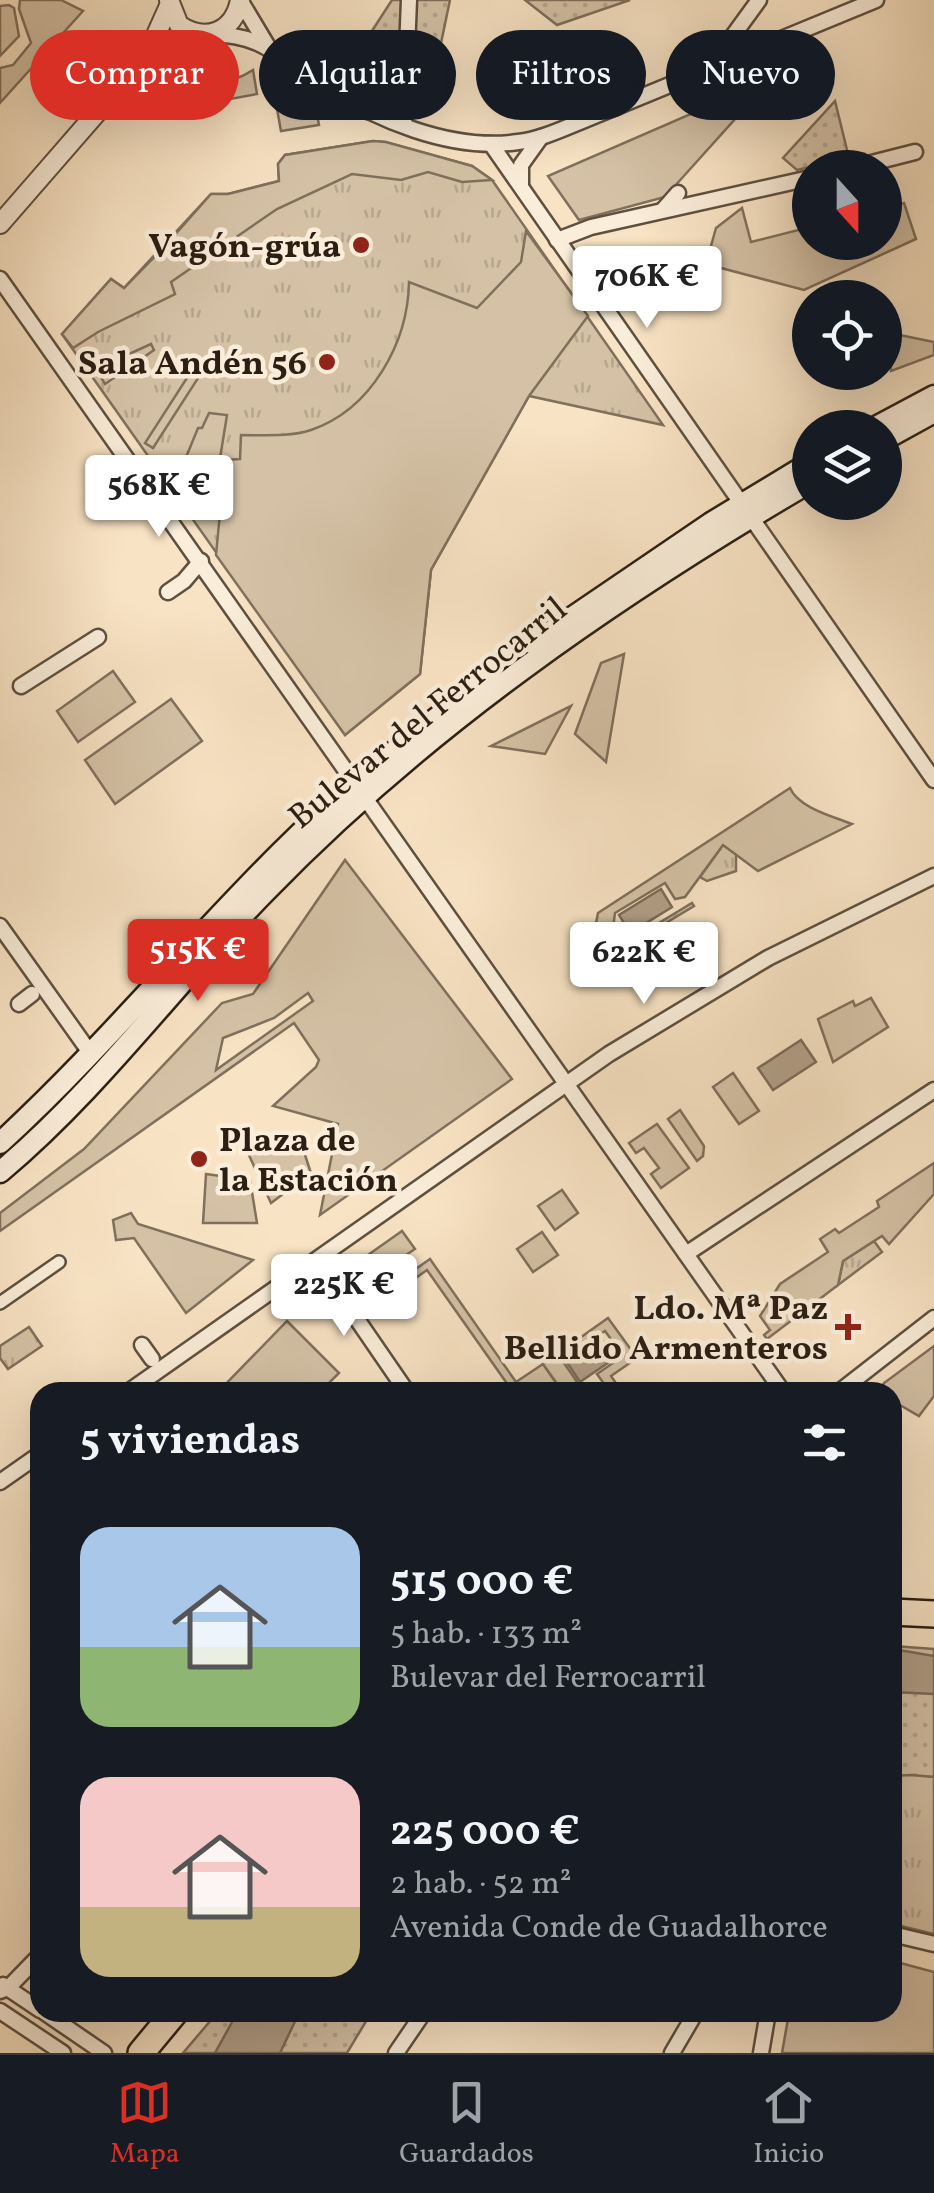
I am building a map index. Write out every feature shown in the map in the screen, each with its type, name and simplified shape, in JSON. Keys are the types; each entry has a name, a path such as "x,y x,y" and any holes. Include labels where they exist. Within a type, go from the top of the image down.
{"highway":[{"path":"902,1612 934,1614"},
{"path":"142,2053 167,2022"}],"main road":[{"path":"902,413 934,396"},
{"path":"902,430 934,412"},
{"name":"Bulevar del Ferrocarril","path":"0,1143 91,1054 217,917 554,628 745,511 792,477"},
{"name":"Bulevar del Ferrocarril","path":"745,511 792,490"},
{"name":"Bulevar del Ferrocarril","path":"0,1172 76,1101 359,792"}],"street":[{"path":"213,30 230,24 240,0"},
{"path":"240,0 259,32"},
{"path":"407,30 408,0"},
{"path":"738,30 760,0"},
{"path":"805,30 876,0"},
{"path":"169,3 179,24 193,30"},
{"path":"158,30 169,3"},
{"path":"393,120 453,139 492,144 541,137 666,88"},
{"path":"0,224 91,120"},
{"path":"404,120 404,124"},
{"path":"522,191 521,165 541,137"},
{"path":"492,144 934,780"},
{"path":"902,155 915,152"},
{"path":"556,240 591,227 792,182"},
{"path":"663,210 678,193"},
{"path":"0,279 777,1382"},
{"path":"168,592 201,561"},
{"path":"21,686 98,637"},
{"path":"143,1382 566,1084 692,1002 768,958 934,876"},
{"path":"0,926 91,1054"},
{"path":"19,1004 32,994"},
{"path":"686,1254 934,1090"},
{"path":"0,1303 59,1262"},
{"path":"317,1262 400,1382"},
{"path":"852,1382 934,1318"},
{"path":"142,1344 152,1359"},
{"path":"0,1482 30,1461"},
{"path":"902,1936 934,1944"},
{"path":"3,1988 30,1965"},
{"path":"3,1988 30,2004"},
{"path":"3,1988 6,2015 63,2053"},
{"path":"58,2022 104,2053"},
{"path":"396,2053 417,2022"},
{"path":"672,2053 690,2022"},
{"path":"761,2053 766,2022"}],"green space":[{"path":"20,0 61,0 83,11 66,30 30,30 30,40 19,9"},
{"path":"392,0 450,0 444,30 373,30"},
{"path":"525,0 630,0 557,25"},
{"path":"0,6 14,8 19,36 0,56"},
{"path":"30,44 30,70 0,103 0,68 13,65"},
{"path":"253,70 257,94 239,97 239,77"},
{"path":"835,101 847,150 792,150 792,166 783,158 818,120 835,120"},
{"path":"279,120 318,120 319,125 281,131"},
{"path":"677,120 734,120 665,197 579,220 548,176"},
{"path":"373,141 472,166 492,180 663,425 529,396 431,570 420,674 345,735 62,334 111,279 124,288 211,194 228,194 279,181 278,164 285,155"},
{"path":"373,141 472,166 492,180 462,182 428,172 401,180 352,174 277,209 171,282 175,294 73,348 62,334 111,279 124,288 211,194 228,194 279,181 278,164 285,155"},
{"path":"902,204 916,239 902,245"},
{"path":"742,208 751,242 792,232 792,260 870,260 826,280 792,280 792,287 706,264 716,228"},
{"path":"526,231 588,316 529,396 431,570 420,674 345,735 216,555 225,460 240,459 241,435 311,430 352,406 369,390 394,350 407,305 409,282 477,308 521,262"},
{"path":"902,335 934,342 934,355 902,367"},
{"path":"151,344 154,350 105,384 96,369"},
{"path":"194,367 202,372 153,448 145,443"},
{"path":"209,413 227,415 211,514 189,510 173,489 198,428 202,428"},
{"path":"624,654 606,762 575,734 601,663"},
{"path":"113,671 135,702 78,742 57,711"},
{"path":"171,699 202,741 115,804 85,760"},
{"path":"571,706 545,754 491,746"},
{"path":"790,788 808,806 852,824 758,871 723,845 685,897 675,899 665,883 615,913 609,957 587,970 598,913"},
{"path":"723,845 736,854 736,871 707,881 700,877"},
{"path":"345,860 512,1079 320,1215 338,1124 273,1106 319,1060 294,1023 0,1231 0,1213 84,1149 222,1003 253,994","holes":["308,993 313,1001 216,1070 223,1038 274,1018"]},
{"path":"692,903 694,906 609,957 614,922 629,941"},
{"path":"871,998 888,1027 833,1062 818,1019 853,1001 855,1006"},
{"path":"733,1073 759,1111 739,1124 713,1087"},
{"path":"680,1110 704,1146 703,1156 697,1161 668,1119"},
{"path":"657,1124 689,1168 661,1188 651,1174 659,1168 644,1148 636,1153 629,1143"},
{"path":"301,1143 311,1173 271,1203 248,1153"},
{"path":"934,1163 934,1194 889,1244 882,1236 843,1261 838,1285 767,1339 764,1335 770,1330 760,1316 780,1284 828,1252 820,1239 835,1229 839,1233 879,1207 877,1201"},
{"path":"206,1174 250,1180 257,1223 203,1223"},
{"path":"562,1190 578,1213 555,1230 538,1206"},
{"path":"131,1213 138,1224 253,1260 186,1313 134,1238 116,1240 113,1220"},
{"path":"402,1231 415,1249 370,1279 358,1262"},
{"path":"542,1232 558,1255 533,1272 517,1249"},
{"path":"874,1241 882,1252 838,1285 843,1261"},
{"path":"430,1259 516,1382 506,1382 427,1270 385,1300 380,1294"},
{"path":"608,1318 637,1358 611,1376 615,1382 603,1382 597,1374 623,1356 605,1331 562,1360 577,1382 556,1382 543,1364"},
{"path":"287,1321 339,1373 330,1382 228,1382"},
{"path":"29,1327 42,1346 8,1369 0,1358 0,1346"},
{"path":"934,1346 934,1396 919,1416 902,1406 902,1382 885,1382"},
{"path":"543,1364 555,1382 516,1382"},
{"path":"902,1647 934,1649 934,1777 902,1776"},
{"path":"902,1776 934,1777 934,1934 902,1926"},
{"path":"902,1963 934,1972 934,2053 782,2053 787,2022 902,2022"},
{"path":"209,2022 366,2022 347,2053 183,2053"}],"shaded area":[{"path":"661,889 672,907 630,933 619,915"},
{"path":"801,1040 816,1062 773,1090 758,1068"},
{"path":"602,1340 615,1358 580,1382 568,1364"},
{"path":"902,1651 934,1656 934,1694 902,1692"},
{"path":"232,2022 295,2022 280,2053 215,2053"}],"place":[{"name":"Vagón-grúa","path":"361,245"},
{"name":"Sala Andén 56","path":"327,362"},
{"name":"Plaza de la Estación","path":"199,1159"},
{"name":"Ldo. Mª Paz Bellido Armenteros","path":"848,1327"}]}
